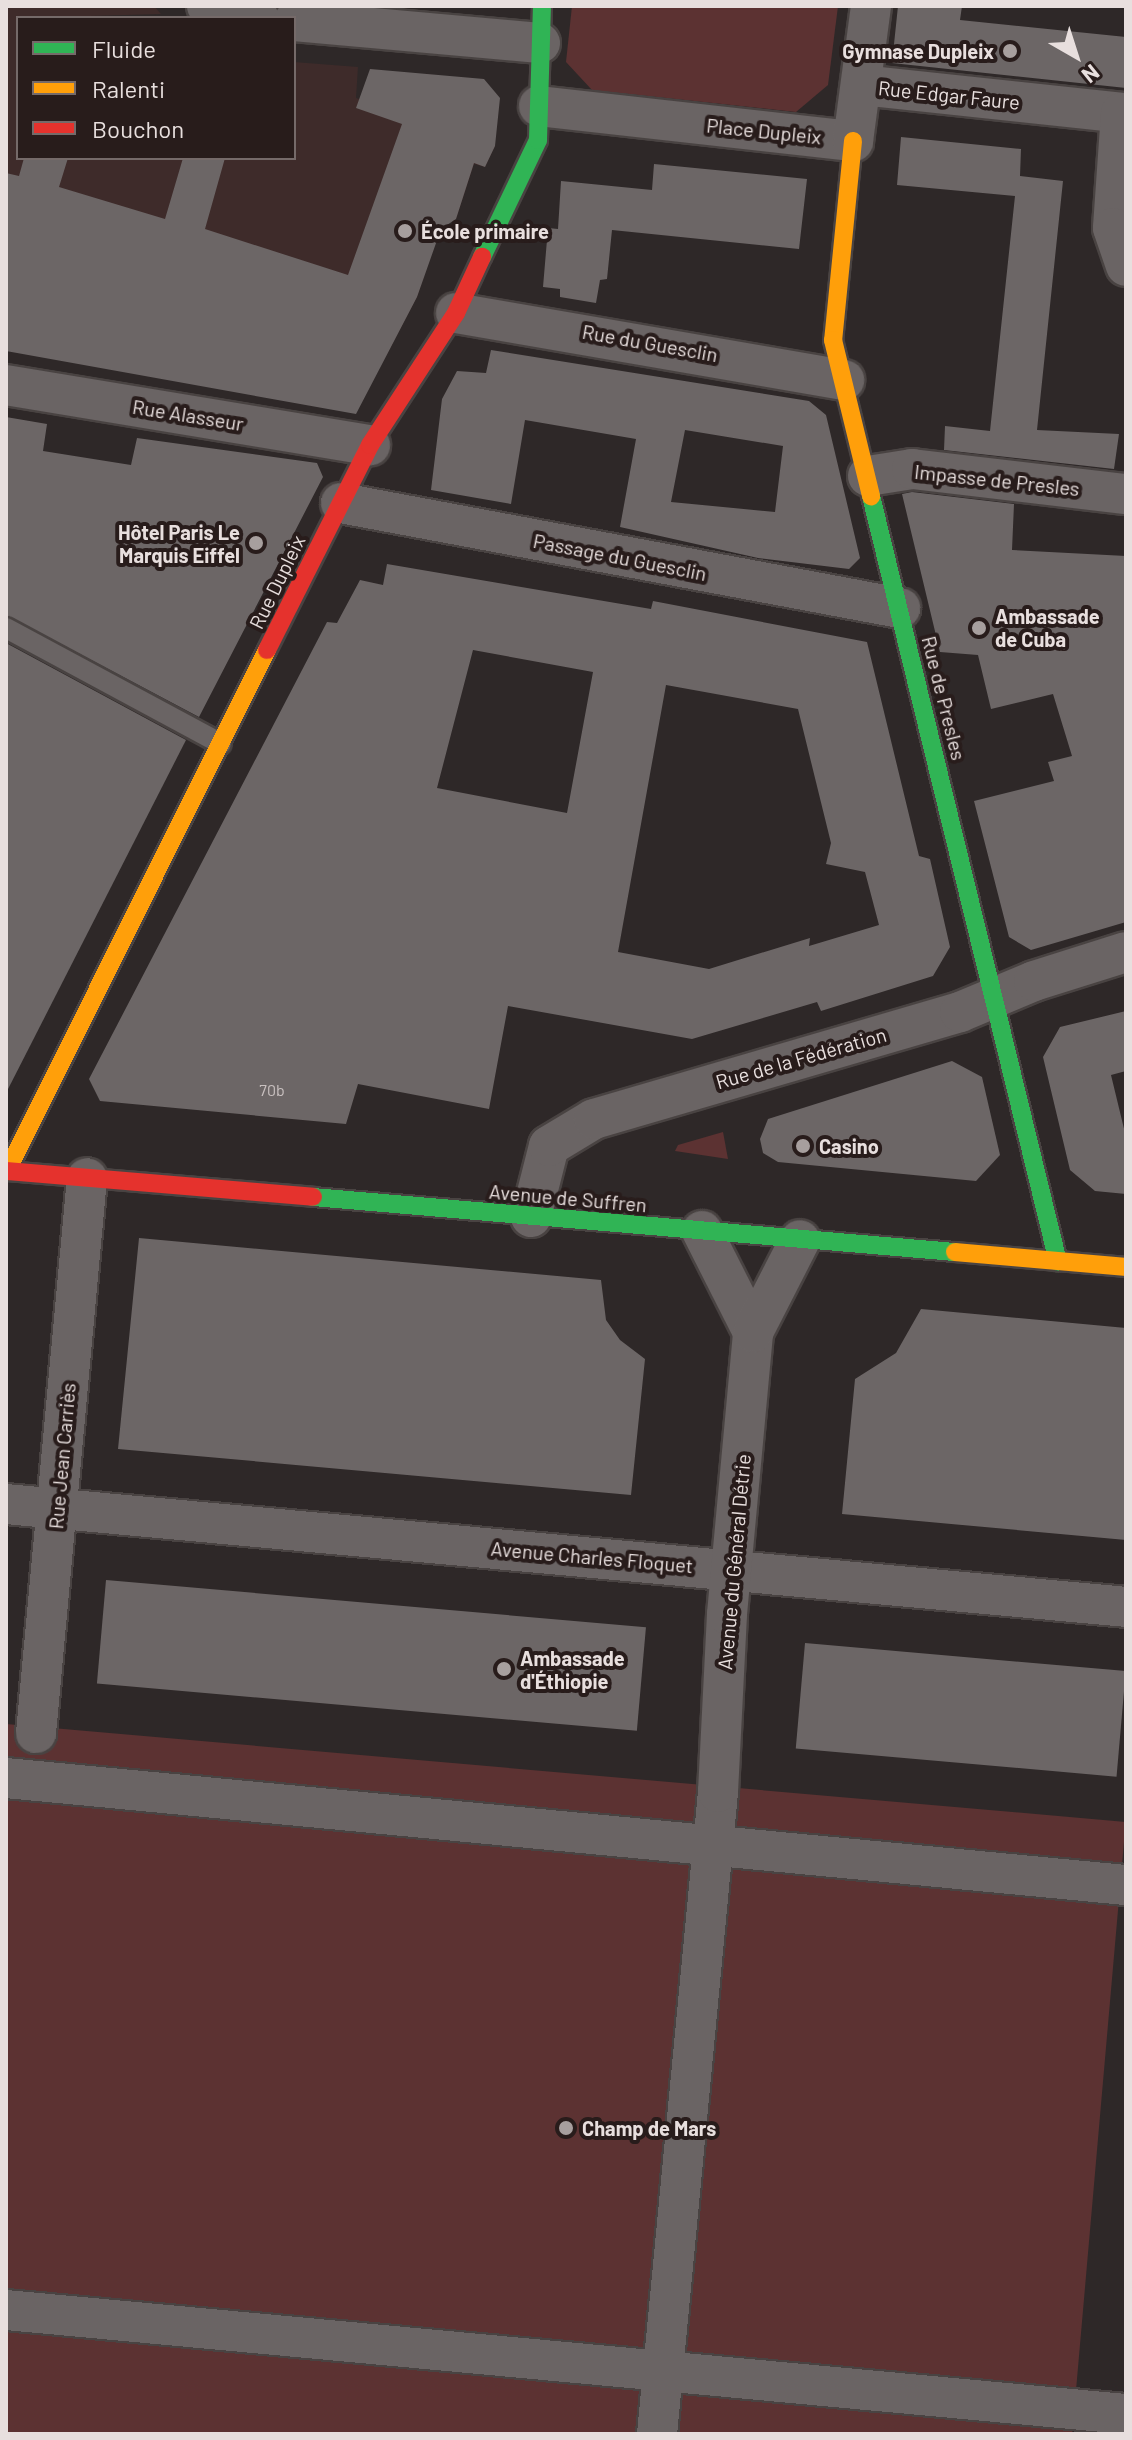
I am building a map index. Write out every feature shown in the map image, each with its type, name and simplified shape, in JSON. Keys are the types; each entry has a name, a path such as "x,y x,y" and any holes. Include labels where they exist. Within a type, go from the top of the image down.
{"street":[{"path":"207,6 250,16"},
{"path":"853,141 871,6"},
{"path":"296,21 541,24"},
{"name":"Rue Dupleix","path":"6,1171 370,445 456,313 538,140 541,24"},
{"name":"Rue Edgar Faure","path":"861,85 1124,102 1113,228 1126,266"},
{"name":"Place Dupleix","path":"539,106 853,141"},
{"name":"Rue de Presles","path":"853,141 833,340 1058,1262"},
{"name":"Rue du Guesclin","path":"456,313 844,380"},
{"name":"Rue Alasseur","path":"6,385 370,445"},
{"name":"Impasse de Presles","path":"868,476 912,469 1126,494"},
{"name":"Passage du Guesclin","path":"341,503 900,608"},
{"name":"Rue de la Fédération","path":"531,1217 549,1146 594,1119 995,999 1034,981 1126,952"},
{"name":"Avenue de Suffren","path":"6,1171 1126,1267"},
{"name":"Rue Jean Carriès","path":"36,1733 87,1178"},
{"path":"702,1231 753,1308"},
{"name":"Avenue du Général Détrie","path":"657,2434 718,1792 753,1308 800,1240"},
{"name":"Avenue Charles Floquet","path":"6,1504 1126,1607"},
{"path":"6,1778 1126,1885"},
{"path":"6,2310 1126,2414"}],"lane":[{"path":"6,628 221,744"}],"shaded area":[{"path":"6,6 154,6 161,14 16,16 16,160 296,160 296,62 358,67 356,98 495,146 485,167 474,164 456,219 443,220 417,297 387,354 6,245"},
{"path":"572,6 838,6 828,85 796,112 592,90 566,62"},
{"path":"723,1132 728,1159 675,1151 678,1145"},
{"name":"Champ de Mars","path":"6,1724 1126,1822 1072,2434 6,2434"}],"building":[{"name":"Gymnase Dupleix","path":"898,6 962,6 960,20 1126,37 1126,88 892,63"},
{"path":"370,69 484,79 500,98 495,146 485,167 474,163 456,219 441,229 417,297 356,414 6,351 6,173 19,176 23,160 67,160 59,187 165,219 182,160 224,160 205,229 348,275 402,124 356,108"},
{"path":"901,137 1021,149 1020,176 1063,181 1037,430 1119,434 1114,469 944,450 945,426 990,431 1015,196 897,185"},
{"path":"654,164 807,179 799,249 612,230 607,279 600,280 596,303 560,297 560,289 543,287 548,228 558,229 561,181 652,190"},
{"path":"491,350 809,401 826,415 860,558 849,569 758,558 620,527 636,439 525,420 511,504 431,490 442,399 457,371 486,373","holes":["685,430 783,446 775,512 671,502"]},
{"path":"6,417 47,424 43,451 131,465 137,438 317,463 323,477 199,717 6,615"},
{"path":"912,492 1014,504 1012,550 1126,556 1126,922 1031,950 1009,937 974,801 1054,781 1048,762 1072,756 1053,694 991,709 978,655 940,652 902,494"},
{"path":"387,564 651,609 653,601 867,642 919,856 930,859 950,947 933,976 821,1011 817,1002 692,1039 508,1006 489,1109 358,1084 346,1124 100,1101 89,1079 327,622 337,623 360,580 383,585","holes":["473,650 593,672 567,813 437,788","666,685 798,709 831,843 826,864 865,872 879,925 809,946 810,938 709,969 618,952"]},
{"path":"6,643 186,740 6,1093"},
{"path":"1126,1011 1126,1071 1111,1075 1126,1137 1126,1194 1095,1191 1070,1170 1043,1057 1060,1027"},
{"path":"952,1061 982,1077 1000,1155 976,1181 778,1162 763,1153 760,1139 768,1119"},
{"path":"139,1238 601,1280 606,1320 620,1340 645,1359 631,1495 118,1449"},
{"path":"921,1309 1126,1328 1126,1540 842,1514 855,1379 896,1353"},
{"path":"106,1580 646,1627 637,1731 97,1684"},
{"path":"805,1643 1126,1671 1117,1777 796,1749"}],"traffic: fast":[{"path":"482,257 538,140 542,6"},
{"path":"871,496 1058,1262"},
{"path":"313,1197 955,1252"}],"traffic: slow":[{"path":"853,141 833,340 871,496"},
{"path":"7,1171 267,650"},
{"path":"955,1252 1126,1267"}],"traffic: jam":[{"path":"267,650 370,445 456,313 482,257"},
{"path":"6,1171 313,1197"}],"place":[{"name":"Gymnase Dupleix","path":"1010,51"},
{"name":"École primaire","path":"405,231"},
{"name":"Hôtel Paris Le Marquis Eiffel","path":"256,543"},
{"name":"Ambassade de Cuba","path":"979,628"},
{"name":"Casino","path":"803,1146"},
{"name":"Ambassade d'Éthiopie","path":"504,1669"},
{"name":"Champ de Mars","path":"566,2128"}]}
